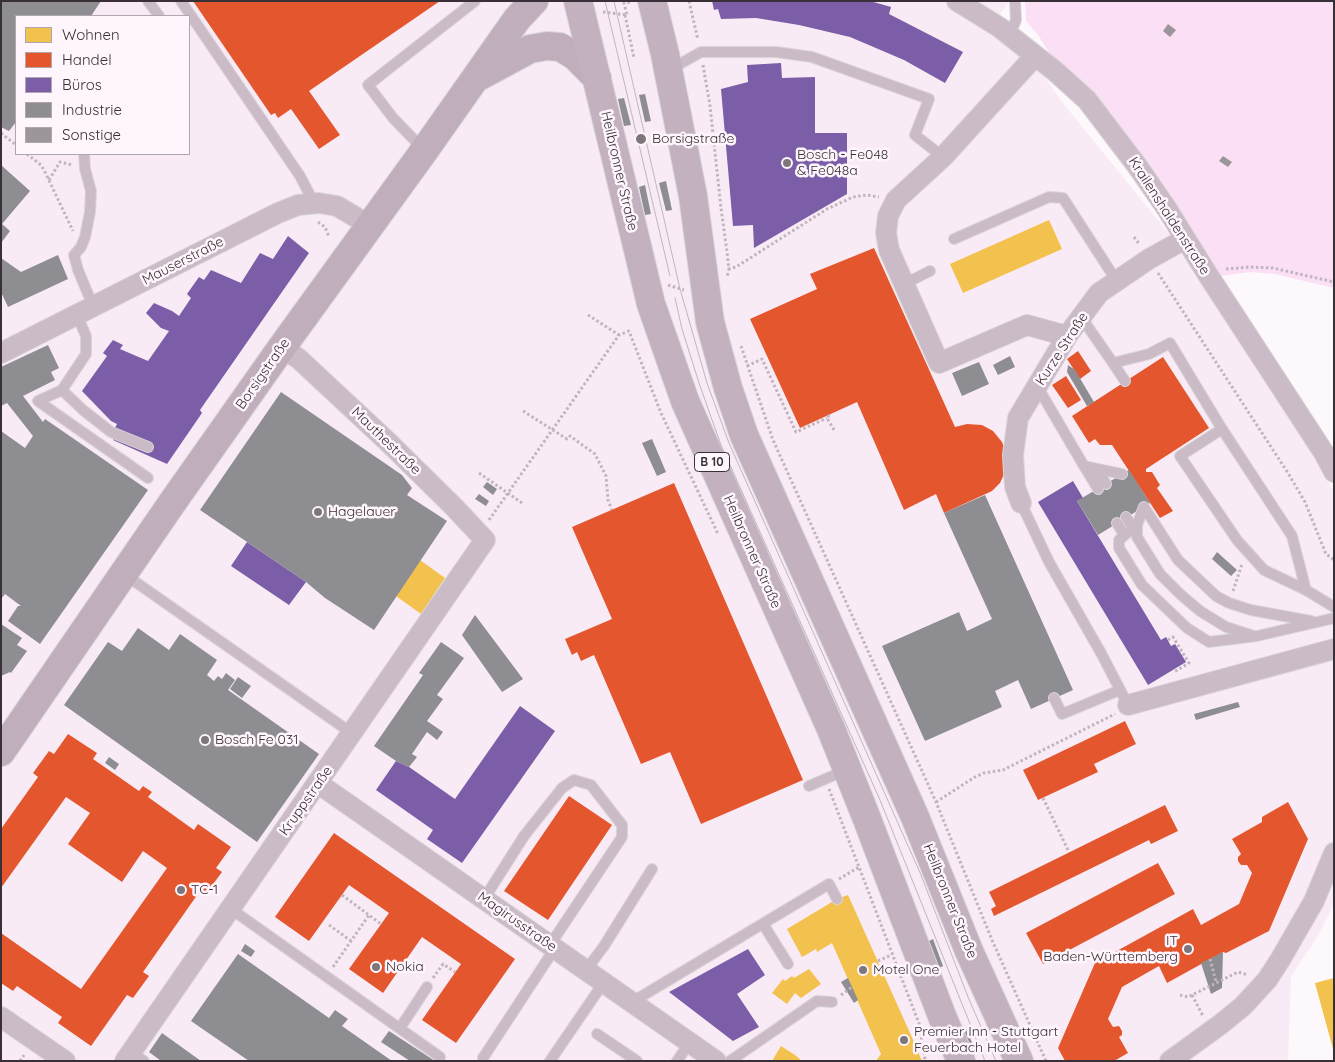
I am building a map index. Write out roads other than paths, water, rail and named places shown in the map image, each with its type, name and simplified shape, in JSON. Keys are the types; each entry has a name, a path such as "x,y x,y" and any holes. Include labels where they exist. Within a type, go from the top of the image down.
{"main road":[{"name":"Borsigstraße","path":"1,752 282,346 424,151 517,19 534,1"},
{"name":"Heilbronner Straße","path":"578,1 651,304 685,401 831,728 836,775 961,1061"},
{"name":"Heilbronner Straße","path":"652,1 693,196 710,322 744,435 916,817 969,950 1019,1061"},
{"path":"475,79 530,49 547,46 560,47 575,56 589,67 597,78"}],"street":[{"name":"Krailenshaldenstraße","path":"957,1 987,19 1087,100 1167,209 1324,453 1334,472"},
{"path":"1035,56 943,157 896,200 888,216 886,233 889,250 939,363 1027,325 1066,336"},
{"name":"Mauserstraße","path":"1,353 278,213 298,205 337,206 369,224"},
{"name":"Kurze Straße","path":"1021,503 1015,487 1013,455 1018,418 1066,336 1099,292 1149,258 1185,239"},
{"name":"Mauthestraße","path":"282,346 388,442 485,540"},
{"name":"Kruppstraße","path":"134,1058 231,909 485,540"},
{"path":"1124,698 1334,649"},
{"name":"Magirusstraße","path":"318,784 716,1061"},
{"path":"1170,1061 1243,1006 1267,980 1314,901 1334,853"},
{"path":"1,1017 65,1061"}],"lane":[{"path":"148,1 158,15"},
{"path":"181,1 300,176 314,204"},
{"path":"1009,36 1016,20 1015,1"},
{"path":"424,151 400,127 368,84 473,3"},
{"path":"668,71 701,52 776,52 812,57 929,99 914,135 943,157"},
{"path":"84,155 85,169 91,191 90,212 85,237 81,247 74,256 85,311 86,354 62,390 38,401 148,478"},
{"path":"954,239 1049,197 1063,198 1116,280"},
{"path":"904,284 930,272"},
{"path":"1081,317 1125,381"},
{"path":"1113,362 1149,354 1170,343 1222,429 1292,536 1306,590"},
{"path":"1037,386 1084,466 1110,480 1097,469 1084,466"},
{"path":"62,390 83,410 111,432 148,447"},
{"path":"1222,429 1177,453 1237,540 1264,570 1306,590 1334,607"},
{"path":"1021,503 1049,562 1124,698 1062,714 1054,698"},
{"path":"1136,518 1119,540 1119,548 1142,585 1187,628 1209,642 1257,636 1334,618"},
{"path":"1136,518 1216,596 1229,603 1251,610 1314,622"},
{"path":"1136,518 1137,537 1160,574 1180,594 1200,611 1226,627 1257,636"},
{"path":"1117,523 1124,535"},
{"path":"123,574 353,734"},
{"path":"809,786 836,775"},
{"path":"483,1058 622,837 622,825 591,785 574,780 562,788 524,836 484,899"},
{"path":"586,970 604,946 652,869"},
{"path":"632,1002 829,884 838,899"},
{"path":"231,909 440,1056"},
{"path":"762,924 788,964"},
{"path":"550,1061 604,982"},
{"path":"400,1028 427,987"},
{"path":"730,1061 818,1001 832,1002"},
{"path":"597,1034 637,1061"},
{"path":"678,1061 690,1042"}],"tram line":[{"path":"605,1 670,276"},
{"path":"614,1 680,289 707,383 729,443 921,875 968,997 996,1061"},
{"path":"675,298 682,329 721,445 880,800 985,1061"}],"place":[{"name":"Borsigstraße","path":"641,139"},
{"name":"Bosch - Fe048 & Fe048a","path":"787,163"},
{"name":"Hagelauer","path":"318,512"},
{"name":"Bosch Fe 031","path":"205,740"},
{"name":"TC-1","path":"181,890"},
{"name":"IT Baden-Württemberg","path":"1188,949"},
{"name":"Nokia","path":"376,967"},
{"name":"Motel One","path":"863,970"},
{"name":"Premier Inn - Stuttgart Feuerbach Hotel","path":"904,1040"}]}
